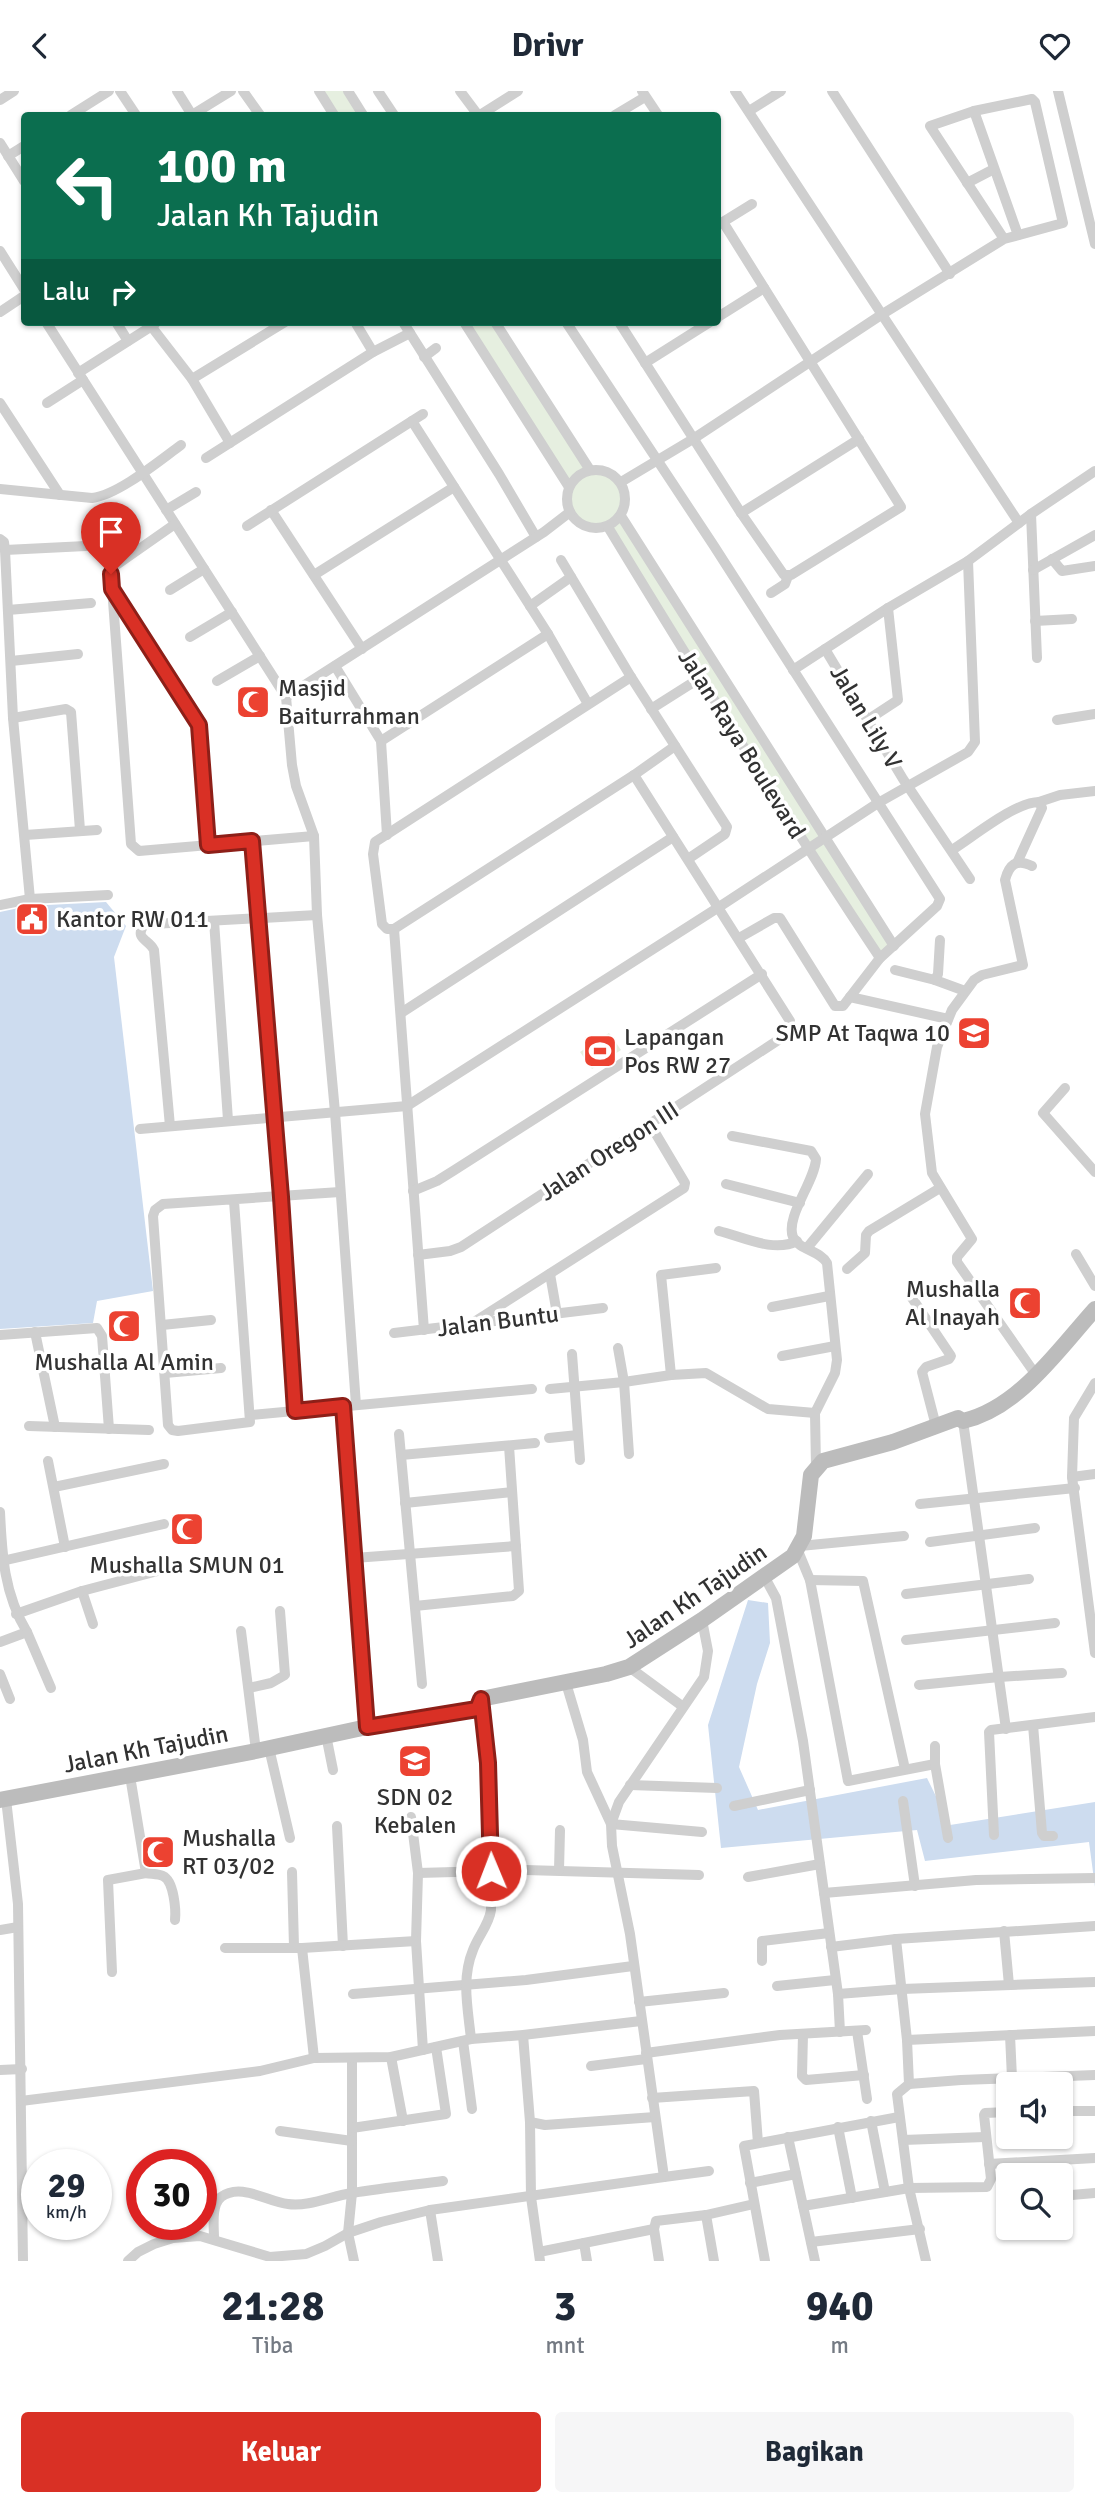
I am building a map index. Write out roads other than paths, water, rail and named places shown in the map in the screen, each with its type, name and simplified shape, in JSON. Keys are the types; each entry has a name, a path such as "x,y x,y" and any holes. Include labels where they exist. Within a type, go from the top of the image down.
{"street":[{"path":"0,100 13,91"},
{"path":"76,112 109,91"},
{"path":"120,91 133,112"},
{"path":"177,91 190,112"},
{"path":"197,112 231,91"},
{"path":"243,91 258,112"},
{"path":"319,91 332,112"},
{"path":"378,91 392,112"},
{"path":"460,91 477,112"},
{"path":"484,112 519,91"},
{"path":"735,91 1019,523"},
{"path":"749,111 781,91"},
{"path":"832,91 950,274"},
{"path":"1058,91 1091,211 1095,244"},
{"path":"350,92 361,112"},
{"path":"619,112 644,94 656,112"},
{"path":"621,482 693,439 881,315 1004,239 1060,225 1064,219 1035,102 1030,99 974,111 930,126 1004,239"},
{"path":"974,111 1018,236"},
{"path":"0,143 21,176"},
{"path":"8,156 21,148"},
{"path":"967,183 994,169"},
{"path":"721,223 752,204"},
{"path":"721,225 764,288 901,507 788,576 786,584 771,593"},
{"path":"0,251 21,284"},
{"path":"721,315 764,288"},
{"path":"0,312 21,298"},
{"path":"49,326 286,697 296,786 314,837 317,915 335,1112 356,1405"},
{"path":"119,326 128,341"},
{"path":"47,403 151,326"},
{"path":"155,326 192,379 230,443"},
{"path":"192,379 278,326"},
{"path":"357,326 373,352"},
{"path":"406,326 536,537"},
{"path":"467,326 569,488"},
{"path":"498,326 590,470"},
{"path":"569,326 940,899 937,907 880,958 844,1006 835,1006 780,918 774,918 739,938"},
{"path":"622,326 741,513 780,571 788,576"},
{"path":"645,363 704,326"},
{"path":"206,458 373,352 410,333"},
{"path":"424,357 436,348"},
{"path":"0,403 60,495"},
{"path":"247,526 423,414"},
{"path":"412,421 548,634 589,704"},
{"path":"741,513 859,439"},
{"path":"0,489 100,497 143,473 181,445"},
{"path":"590,470 613,474 621,482 626,499 621,516 608,527 593,529 579,524 569,512 566,500 569,488 577,476 590,470"},
{"path":"793,670 888,608 968,561 1095,471"},
{"path":"314,575 454,487"},
{"path":"166,510 196,492"},
{"path":"271,510 362,649"},
{"path":"286,697 536,537 569,512"},
{"path":"1031,514 1037,659"},
{"name":"Jalan Raya Boulevard","path":"621,516 894,946"},
{"path":"175,524 113,568 111,574 131,844 139,851 314,837"},
{"name":"Jalan Raya Boulevard","path":"608,527 808,850 880,958"},
{"path":"1033,570 1094,536 1095,549"},
{"path":"30,899 13,718 11,661 5,635 8,610 2,545 86,547"},
{"path":"1052,559 1062,571 1095,566"},
{"path":"561,560 631,677 727,827 725,834 688,859"},
{"path":"140,1129 407,1106 878,803 968,752 975,742 968,561"},
{"path":"170,590 204,569"},
{"path":"530,606 571,577"},
{"path":"112,589 199,725 208,845"},
{"path":"8,610 91,603"},
{"path":"869,719 898,700 888,608"},
{"path":"190,637 232,612"},
{"path":"1035,621 1072,619"},
{"path":"381,741 548,634"},
{"name":"Jalan Lily V","path":"825,649 908,786 970,879"},
{"path":"11,661 78,654"},
{"path":"217,681 260,656"},
{"path":"335,666 381,741 387,835"},
{"path":"631,677 375,842 373,854 382,924 387,929 394,929 675,746"},
{"path":"651,709 700,678"},
{"path":"0,686 13,685"},
{"path":"13,718 66,709 71,712 80,831"},
{"path":"1057,720 1095,714"},
{"path":"413,1191 437,1181 762,974 634,775"},
{"path":"952,850 1016,809 1035,801 1095,791"},
{"path":"1036,1375 957,1262 957,1257 972,1239 932,1173 925,1114 937,1047 948,1019 965,991 982,975 1023,965 1005,880 1008,870 1017,863 1042,807 1039,802"},
{"path":"25,835 97,829"},
{"path":"401,1013 673,837"},
{"path":"252,841 281,1197 295,1411"},
{"path":"1017,863 1032,866"},
{"path":"0,905 30,899 108,895"},
{"path":"170,1126 154,950 140,936 139,925 317,915"},
{"path":"214,921 228,1121"},
{"path":"394,929 424,1330"},
{"path":"935,980 938,974 940,940"},
{"path":"895,971 935,980 965,991"},
{"name":"Jalan Oregon III","path":"418,1255 461,1247 786,1035 790,1021 762,974"},
{"path":"850,997 948,1019"},
{"path":"1065,1088 1042,1111 1095,1172"},
{"path":"471,1324 684,1188 685,1183 650,1124"},
{"path":"732,1136 811,1151 815,1156 816,1165 792,1224 794,1237 802,1245 824,1257 827,1263 837,1360 835,1373 815,1413 816,1467"},
{"path":"719,1231 776,1246 802,1245 868,1174"},
{"path":"726,1184 800,1203"},
{"path":"847,1269 864,1253 866,1234 869,1231 940,1188"},
{"path":"234,1201 251,1415 248,1424 172,1430 169,1426 153,1216 155,1210 163,1205 340,1192"},
{"path":"1076,1254 1095,1286"},
{"path":"671,1375 661,1275 716,1268"},
{"path":"550,1274 557,1314"},
{"path":"910,1295 951,1356 926,1367 922,1372 936,1426"},
{"path":"772,1307 830,1297"},
{"name":"Jalan Buntu","path":"394,1333 603,1308"},
{"path":"816,1467 823,1461 893,1442 958,1418 962,1421 979,1417 996,1409 1036,1375 1095,1309"},
{"path":"162,1325 211,1320"},
{"path":"0,1335 97,1328 101,1332 108,1429"},
{"path":"36,1332 55,1427"},
{"path":"782,1356 835,1346"},
{"path":"618,1348 624,1382 629,1454"},
{"path":"572,1354 580,1460"},
{"path":"166,1373 222,1367"},
{"path":"550,1389 706,1373 768,1409 815,1413"},
{"path":"1095,1383 1074,1418 1095,1653"},
{"path":"251,1415 532,1389"},
{"path":"343,1406 367,1727"},
{"path":"962,1421 1006,1728"},
{"path":"29,1426 149,1430"},
{"path":"399,1434 422,1684"},
{"path":"549,1438 579,1435"},
{"path":"401,1455 535,1443"},
{"path":"415,1606 516,1594 519,1591 509,1445"},
{"path":"48,1461 65,1547"},
{"path":"54,1487 164,1464"},
{"name":"Jalan Kh Tajudin","path":"3,1799 262,1750 367,1727 477,1709 481,1699 566,1683 629,1667 702,1620 799,1548 804,1536 811,1475 816,1467"},
{"path":"920,1504 972,1498 1081,1478"},
{"path":"405,1503 512,1492"},
{"path":"0,1512 2,1561 9,1593 51,1688"},
{"path":"2,1561 164,1524"},
{"path":"930,1542 1035,1528"},
{"path":"904,1536 799,1548 810,1580 848,1781 935,1764"},
{"path":"354,1558 516,1546"},
{"path":"16,1614 82,1591 169,1568"},
{"path":"764,1576 776,1598 810,1790 838,1994 840,2032"},
{"path":"906,1594 1029,1579"},
{"path":"810,1580 863,1581 905,1769"},
{"path":"82,1591 93,1625"},
{"path":"249,1688 271,1683 285,1675 280,1611"},
{"path":"611,1824 619,1802 682,1706 705,1677 708,1663 702,1620"},
{"path":"906,1640 1055,1623"},
{"path":"241,1631 262,1750 290,1838"},
{"path":"0,1642 27,1632"},
{"path":"629,1667 682,1706"},
{"path":"919,1685 1062,1673"},
{"path":"0,1674 10,1699"},
{"path":"566,1683 583,1740 587,1772 611,1824 630,1934 664,2177"},
{"path":"472,2109 466,1972 473,1948 490,1918 488,1763 481,1699"},
{"path":"994,1835 987,1735 991,1730 1095,1717"},
{"path":"1033,1725 1046,1832"},
{"path":"326,1735 332,1770"},
{"path":"935,1746 935,1764 948,1838"},
{"path":"130,1776 146,1873"},
{"path":"630,1785 717,1788"},
{"path":"734,1806 810,1790"},
{"path":"3,1799 18,1927 23,2261"},
{"path":"903,1801 915,1886"},
{"path":"411,1817 418,1873 416,1941 423,2050"},
{"path":"611,1824 702,1832"},
{"path":"337,1826 343,1946"},
{"path":"559,1870 560,1829"},
{"path":"748,1877 820,1864"},
{"path":"418,1873 559,1870 699,1875"},
{"path":"292,1872 298,1947 314,2058"},
{"path":"112,1972 108,1880 146,1873 164,1876 174,1899 175,1920"},
{"path":"824,1893 976,1880 1095,1878"},
{"path":"831,1947 896,1939 1095,1926"},
{"path":"0,1930 18,1927"},
{"path":"1004,1931 1009,1985"},
{"path":"762,1961 762,1941 829,1933"},
{"path":"896,1939 909,2084"},
{"path":"225,1948 343,1946 416,1941"},
{"path":"353,1994 466,1986 633,1966"},
{"path":"777,1986 835,1980"},
{"path":"838,1994 1095,1982"},
{"path":"639,2002 724,1993"},
{"path":"21,2101 260,2071 314,2058 391,2057 467,2040 641,2021"},
{"path":"591,2066 718,2042 862,2030 867,2099"},
{"path":"907,2040 1095,2031"},
{"path":"803,2034 803,2076 806,2080 864,2075"},
{"path":"523,2035 530,2122 531,2197 539,2256 584,2243 654,2229"},
{"path":"1010,2035 1012,2072"},
{"path":"352,2128 446,2113 436,2047"},
{"path":"391,2057 403,2121"},
{"path":"352,2059 352,2193 348,2233 354,2261"},
{"path":"0,2070 22,2069"},
{"path":"1073,2076 1095,2075"},
{"path":"926,2261 909,2188 897,2092 909,2084 996,2079"},
{"path":"652,2098 754,2091 758,2143"},
{"path":"1073,2111 1095,2111"},
{"path":"803,2206 909,2188 987,2187 991,2179 985,2137 985,2113 996,2113"},
{"path":"530,2122 545,2125 655,2117"},
{"path":"765,2261 743,2147 747,2144 900,2117"},
{"path":"872,2121 885,2192"},
{"path":"838,2127 852,2198"},
{"path":"280,2131 352,2141"},
{"path":"788,2137 815,2261"},
{"path":"902,2140 985,2137"},
{"path":"989,2164 1095,2158"},
{"path":"217,2239 270,2259 306,2254 348,2233 430,2210 709,2171"},
{"path":"750,2183 796,2173"},
{"path":"217,2201 232,2192 291,2205 352,2193 443,2181"},
{"path":"1073,2195 1095,2193"},
{"path":"659,2261 654,2229 656,2221 706,2215 754,2204"},
{"path":"430,2210 438,2261"},
{"path":"706,2215 714,2261"},
{"path":"811,2242 920,2229"},
{"path":"128,2261 138,2252 168,2240"},
{"path":"584,2243 587,2261"}],"water":[{"path":"106,902 126,926 114,957 153,1291 97,1301 93,1323 0,1329 0,912 28,906"},
{"path":"748,1600 768,1603 770,1643 757,1684 739,1767 758,1810 927,1778 950,1825 1095,1802 1095,1887 1089,1842 925,1861 917,1830 721,1848 708,1725"}],"place":[{"name":"Masjid Baiturrahman","path":"253,702"},
{"name":"Kantor RW 011","path":"32,919"},
{"name":"SMP At Taqwa 10","path":"974,1033"},
{"name":"Lapangan Pos RW 27","path":"600,1051"},
{"name":"Mushalla Al Inayah","path":"1025,1303"},
{"name":"Mushalla Al Amin","path":"124,1326"},
{"name":"Mushalla SMUN 01","path":"187,1529"},
{"name":"SDN 02 Kebalen","path":"415,1761"},
{"name":"Mushalla RT 03/02","path":"158,1852"}]}
